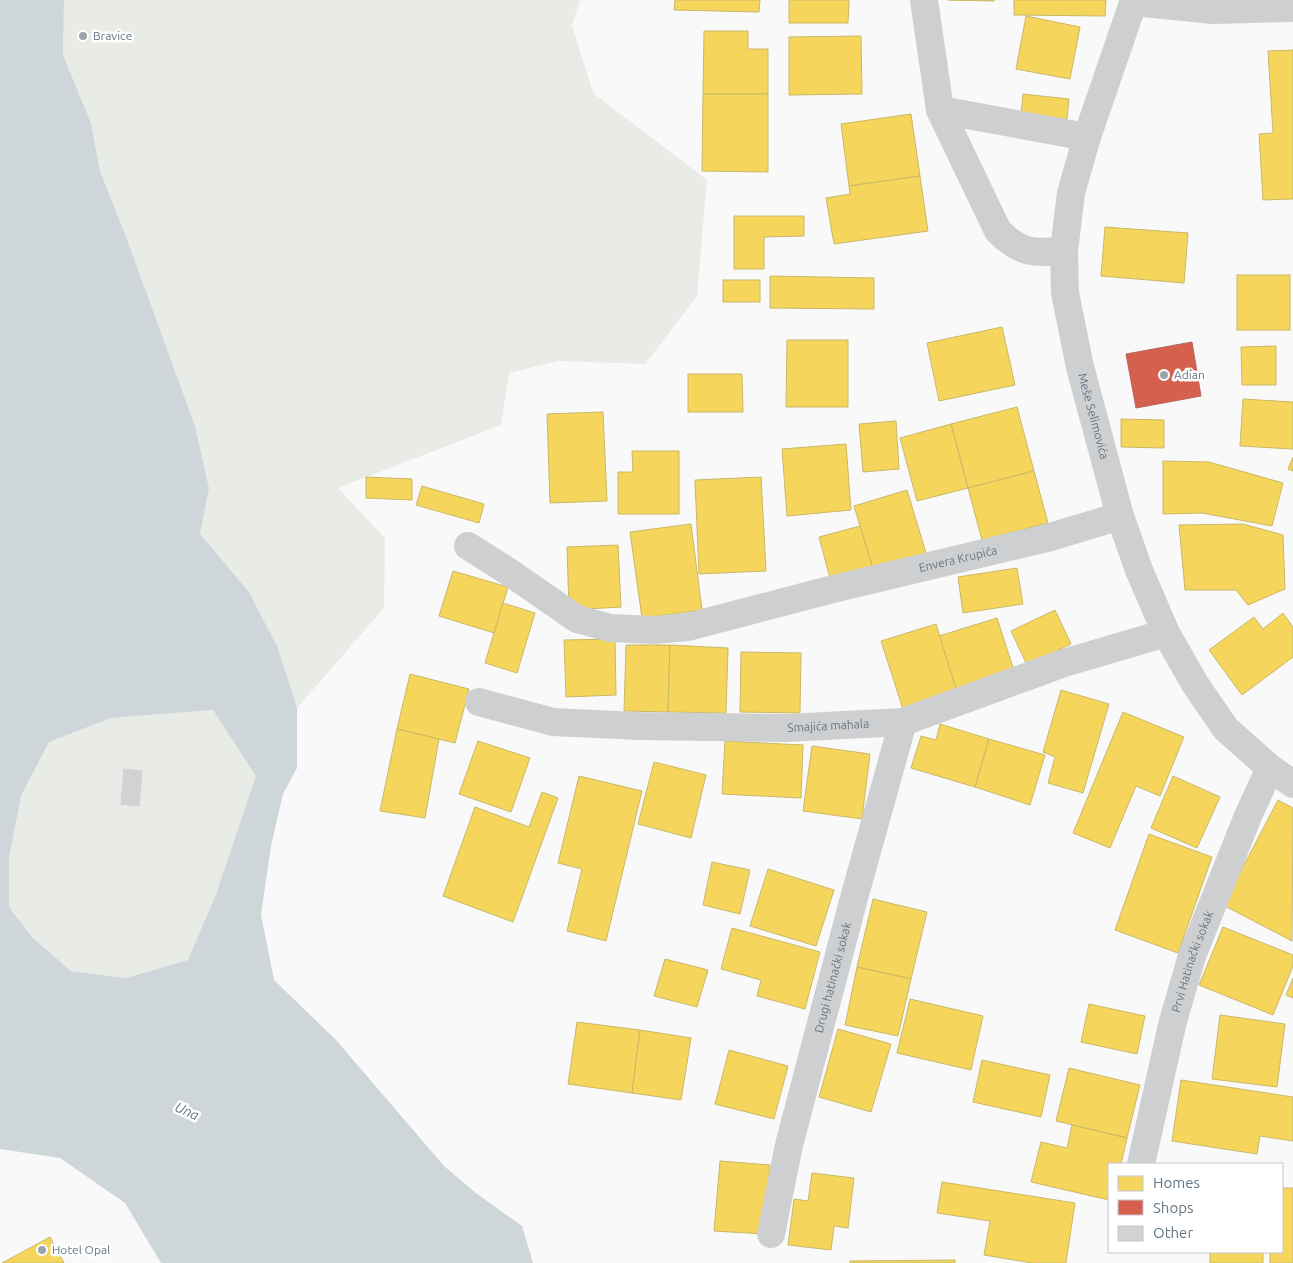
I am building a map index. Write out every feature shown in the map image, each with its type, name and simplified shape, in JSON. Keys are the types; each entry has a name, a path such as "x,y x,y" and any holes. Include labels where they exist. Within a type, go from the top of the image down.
{"street":[{"path":"924,0 940,110 998,231 1018,248 1035,253 1064,251"},
{"path":"1134,1 1214,10 1293,8"},
{"name":"Meše Selimovića","path":"1134,1 1087,137 1071,193 1064,251 1065,292 1078,357 1120,516 1139,570 1166,633 1194,684 1226,729 1270,768 1293,784"},
{"path":"940,110 1087,137"},
{"name":"Envera Krupića","path":"468,546 577,619 610,628 654,630 688,628 833,588 1047,538 1120,516"},
{"name":"Smajića mahala","path":"479,702 553,722 639,726 787,728 903,722 1064,663 1166,633"},
{"name":"Drugi hatinački sokak","path":"771,1234 789,1145 854,898 903,722"},
{"name":"Prvi Hatinački sokak","path":"1141,1163 1173,1021 1192,956 1248,816 1270,768"}],"shaded area":[{"path":"64,0 580,0 572,25 593,93 707,180 697,296 645,364 558,361 509,373 501,425 338,488 385,538 384,608 297,708 278,648 249,592 200,534 209,488 195,426 100,171 91,123 63,55"},
{"path":"213,710 257,776 216,894 188,960 126,978 71,971 32,937 9,907 9,858 21,796 49,742 111,718"}],"water":[{"name":"Una","path":"0,0 64,0 63,55 91,123 100,171 195,426 209,488 200,534 249,592 278,648 297,708 297,768 283,794 271,846 261,915 274,980 336,1040 444,1166 476,1193 522,1226 533,1263 161,1263 125,1203 60,1158 0,1149","holes":["213,710 256,776 216,894 188,960 126,978 71,971 32,937 9,907 9,858 21,796 49,742 111,718"]}],"building: Homes":[{"path":"675,0 760,0 759,12 674,10"},
{"path":"789,0 849,0 848,23 789,23"},
{"path":"948,0 994,0 994,1"},
{"path":"1014,0 1106,0 1105,16 1014,15"},
{"path":"1026,16 1080,27 1070,79 1016,69"},
{"path":"704,31 748,31 748,49 768,49 768,94 703,94"},
{"path":"861,36 862,94 789,95 789,37"},
{"path":"1293,50 1293,199 1263,200 1259,134 1273,133 1268,51"},
{"path":"703,94 768,94 768,172 702,171"},
{"path":"1023,94 1069,99 1067,119 1021,115"},
{"path":"911,114 920,176 849,186 841,124"},
{"path":"920,176 928,231 834,244 826,198 850,194 849,186"},
{"path":"734,216 804,216 804,236 764,237 764,269 734,269"},
{"path":"1105,227 1188,233 1184,283 1101,276"},
{"path":"1237,275 1290,275 1290,330 1237,330"},
{"path":"770,276 874,278 874,309 770,308"},
{"path":"723,280 760,280 760,302 723,302"},
{"path":"1002,327 1015,385 939,401 927,343"},
{"path":"787,340 848,340 848,407 786,407"},
{"path":"1276,346 1276,385 1242,385 1241,347"},
{"path":"688,374 742,374 743,412 688,412"},
{"path":"1243,399 1293,402 1293,449 1240,446"},
{"path":"1017,407 1034,471 968,488 951,424"},
{"path":"603,412 607,501 550,503 547,414"},
{"path":"1121,419 1164,420 1164,448 1121,447"},
{"path":"896,421 899,469 863,472 859,424"},
{"path":"951,424 968,488 917,501 900,438"},
{"path":"846,444 851,510 787,516 782,449"},
{"path":"632,451 679,451 679,514 618,514 618,472 633,472"},
{"path":"1293,457 1293,471 1288,469"},
{"path":"1163,461 1209,462 1283,483 1272,526 1202,513 1163,514"},
{"path":"1034,471 1048,523 982,540 968,488"},
{"path":"366,477 412,479 412,500 366,498"},
{"path":"761,477 766,571 699,574 695,480"},
{"path":"422,486 484,504 479,523 416,505"},
{"path":"907,490 926,553 873,569 854,506"},
{"path":"691,524 702,610 642,618 630,532"},
{"path":"1243,524 1283,535 1285,589 1248,605 1236,590 1185,590 1179,525"},
{"path":"860,526 873,569 831,582 819,537"},
{"path":"618,545 621,607 569,610 567,547"},
{"path":"1017,568 1023,604 963,613 958,577"},
{"path":"453,571 508,587 494,633 439,616"},
{"path":"503,603 535,613 517,673 485,663"},
{"path":"1055,610 1071,644 1027,665 1011,631"},
{"path":"1283,613 1293,627 1293,657 1242,695 1209,650 1254,617 1263,629"},
{"path":"997,618 1015,674 957,692 939,636"},
{"path":"936,624 957,692 903,709 881,641"},
{"path":"615,639 616,695 566,697 564,640"},
{"path":"626,645 670,645 668,712 624,711"},
{"path":"670,645 728,648 726,713 668,712"},
{"path":"741,652 801,653 800,713 740,712"},
{"path":"410,674 469,689 455,743 397,729"},
{"path":"1061,690 1109,704 1083,793 1048,783 1055,757 1043,752"},
{"path":"1123,712 1184,737 1160,796 1136,786 1110,848 1073,833"},
{"path":"940,724 989,739 975,787 911,768 921,736 936,740"},
{"path":"397,729 439,739 425,818 380,811"},
{"path":"989,739 1045,755 1030,805 975,787"},
{"path":"478,741 530,758 511,812 459,794"},
{"path":"725,741 803,745 801,798 722,794"},
{"path":"812,746 870,754 862,819 803,811"},
{"path":"654,762 706,775 691,838 638,824"},
{"path":"579,776 642,791 606,941 567,931 582,869 558,863"},
{"path":"1173,776 1220,797 1197,848 1151,828"},
{"path":"542,792 558,798 513,922 443,896 475,807 529,827"},
{"path":"1278,800 1293,808 1292,941 1223,905"},
{"path":"1149,834 1212,857 1178,953 1115,930"},
{"path":"712,862 750,870 740,914 703,905"},
{"path":"768,869 834,890 816,946 750,926"},
{"path":"873,899 927,912 911,979 857,967"},
{"path":"1223,927 1293,955 1293,966 1273,1015 1199,985"},
{"path":"732,928 820,952 805,1009 757,996 761,980 721,969"},
{"path":"665,959 708,970 697,1007 654,996"},
{"path":"857,967 911,979 898,1036 845,1025"},
{"path":"1293,978 1293,998 1286,995"},
{"path":"910,999 983,1016 971,1070 897,1053"},
{"path":"1089,1004 1145,1016 1137,1054 1081,1042"},
{"path":"1220,1015 1285,1024 1277,1087 1212,1079"},
{"path":"577,1022 640,1030 632,1093 568,1084"},
{"path":"838,1029 891,1044 871,1112 819,1097"},
{"path":"640,1030 691,1038 681,1100 632,1093"},
{"path":"729,1050 788,1066 774,1119 715,1104"},
{"path":"982,1060 1050,1075 1041,1117 973,1102"},
{"path":"1069,1068 1140,1085 1127,1138 1056,1121"},
{"path":"1181,1080 1293,1097 1293,1141 1260,1136 1257,1154 1172,1141"},
{"path":"1072,1125 1127,1138 1121,1163 1108,1163 1108,1200 1031,1182 1041,1142 1067,1148"},
{"path":"720,1161 770,1165 764,1234 714,1231"},
{"path":"812,1173 854,1178 848,1228 834,1226 831,1250 788,1245 794,1199 808,1201"},
{"path":"942,1182 1075,1203 1066,1263 1032,1263 984,1255 990,1221 937,1213"},
{"path":"1283,1188 1293,1188 1293,1263 1270,1263 1270,1253 1283,1253"},
{"name":"Hotel Opal","path":"50,1237 64,1263 2,1263"},
{"path":"1210,1253 1263,1253 1263,1263 1210,1263"},
{"path":"955,1260 955,1263 850,1263 850,1261"}],"building: Shops":[{"name":"Adian","path":"1192,342 1201,396 1136,408 1126,354"}],"building: Other":[{"path":"123,768 143,770 140,807 120,805"}],"place":[{"name":"Bravice","path":"83,36"},
{"name":"Adian","path":"1164,375"},
{"name":"Hotel Opal","path":"42,1250"}]}
